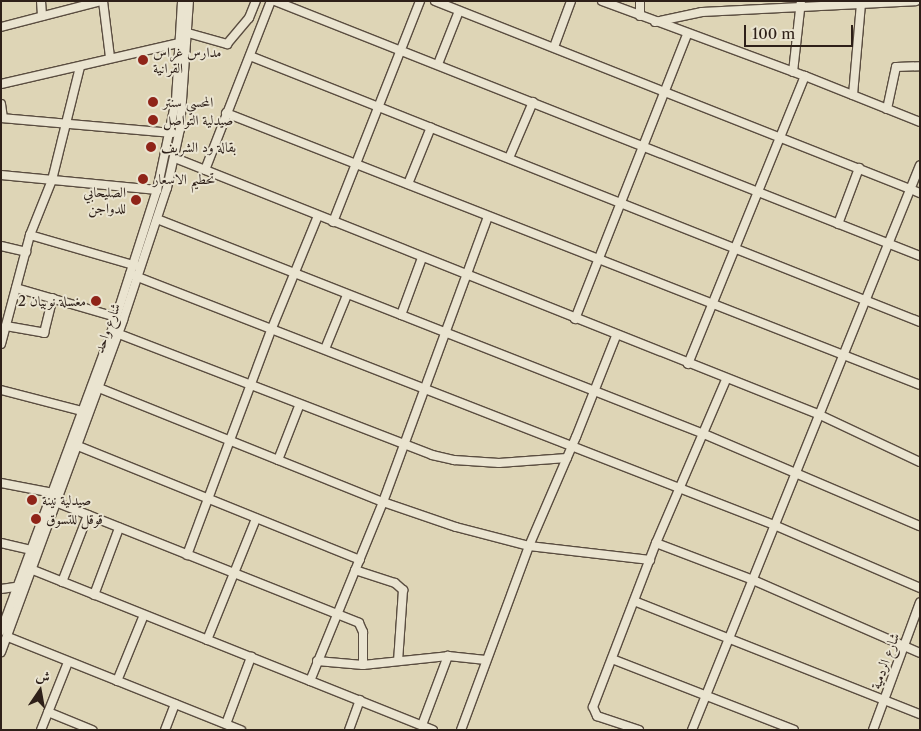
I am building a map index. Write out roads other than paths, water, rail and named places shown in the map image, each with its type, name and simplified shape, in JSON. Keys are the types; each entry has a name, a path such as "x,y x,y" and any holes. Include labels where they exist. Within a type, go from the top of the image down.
{"street":[{"path":"41,1 42,16"},
{"path":"1,27 102,1 110,57"},
{"name":"شارع واحد","path":"137,267 157,219 175,158 182,45 182,1"},
{"name":"شارع واحد","path":"36,550 53,493 82,411 99,388 118,334 137,267 172,132 182,45 188,33 189,1"},
{"path":"188,33 227,44 249,18 256,1"},
{"path":"205,170 226,113 273,1 438,64 920,256"},
{"path":"333,222 380,107 420,1"},
{"path":"435,1 920,193"},
{"path":"554,47 571,1"},
{"path":"602,1 687,35 805,76 920,122"},
{"path":"640,1 640,16"},
{"path":"654,22 702,12 801,5 916,1"},
{"path":"853,95 861,4"},
{"path":"793,72 801,5"},
{"path":"438,64 459,11"},
{"path":"575,320 687,35"},
{"path":"1,84 80,67 110,57 182,45"},
{"path":"250,56 622,202 920,322"},
{"path":"887,109 896,67 920,66"},
{"path":"1,344 6,326 5,314 16,288 30,236 52,180 64,123 80,67"},
{"path":"688,364 779,136 805,76"},
{"path":"510,158 533,102"},
{"path":"1,104 2,118 172,132"},
{"path":"226,113 920,385"},
{"path":"408,184 430,127"},
{"path":"175,158 575,320 820,415 920,462"},
{"path":"692,730 920,165"},
{"path":"838,224 860,168"},
{"path":"1,175 158,190"},
{"path":"187,555 272,328 318,216"},
{"path":"310,681 336,613 383,502 465,275 488,217"},
{"path":"157,219 704,434 920,526"},
{"path":"30,236 137,267"},
{"path":"1,246 26,252"},
{"path":"401,315 422,258"},
{"path":"134,276 424,387 571,448 774,526 920,588"},
{"name":"شارع واحد","path":"1,652 4,634 22,586 58,503 78,446 90,400 116,318 134,276"},
{"path":"16,288 116,318"},
{"path":"325,348 347,295"},
{"path":"6,326 44,333 53,298"},
{"path":"118,334 299,406 442,458 474,462 567,458"},
{"path":"461,730 529,546 616,336"},
{"path":"639,730 597,716 594,711 656,543 726,380"},
{"path":"99,388 383,502 485,535 529,546 650,560"},
{"path":"1,390 82,411"},
{"path":"278,460 299,406"},
{"path":"78,446 360,560"},
{"path":"1,484 53,493"},
{"path":"58,503 336,613 362,627 363,665"},
{"path":"62,582 88,515"},
{"path":"207,640 256,519"},
{"path":"94,595 118,528"},
{"path":"1,543 36,550"},
{"path":"656,543 752,580 904,648 920,653"},
{"path":"29,568 433,730"},
{"path":"355,570 395,583 403,590 398,662"},
{"path":"1,589 22,586"},
{"path":"634,601 883,702 920,714"},
{"name":"شارع الردمية","path":"873,730 920,602"},
{"path":"117,681 144,615"},
{"path":"4,634 68,662 241,730"},
{"path":"317,661 363,665 448,656 486,660"},
{"path":"422,726 448,656"},
{"path":"226,724 251,657"},
{"path":"612,658 706,693 794,730"},
{"path":"41,730 68,662"},
{"path":"349,730 360,700"},
{"path":"164,730 175,704"},
{"path":"48,712 92,730"}],"place":[{"name":"مدارس غراس القرانية","path":"143,60"},
{"name":"المحسي سنتر","path":"153,102"},
{"name":"صيدلية التواصل","path":"153,120"},
{"name":"بقالة ود الشريف","path":"151,147"},
{"name":"تحطيم الاسعار","path":"143,179"},
{"name":"الصليحابي للدواجن","path":"136,200"},
{"name":"مغسلة نوبيان 2","path":"96,301"},
{"name":"صيدلية نينة","path":"32,500"},
{"name":"قوقل للتسوق","path":"36,519"}]}
